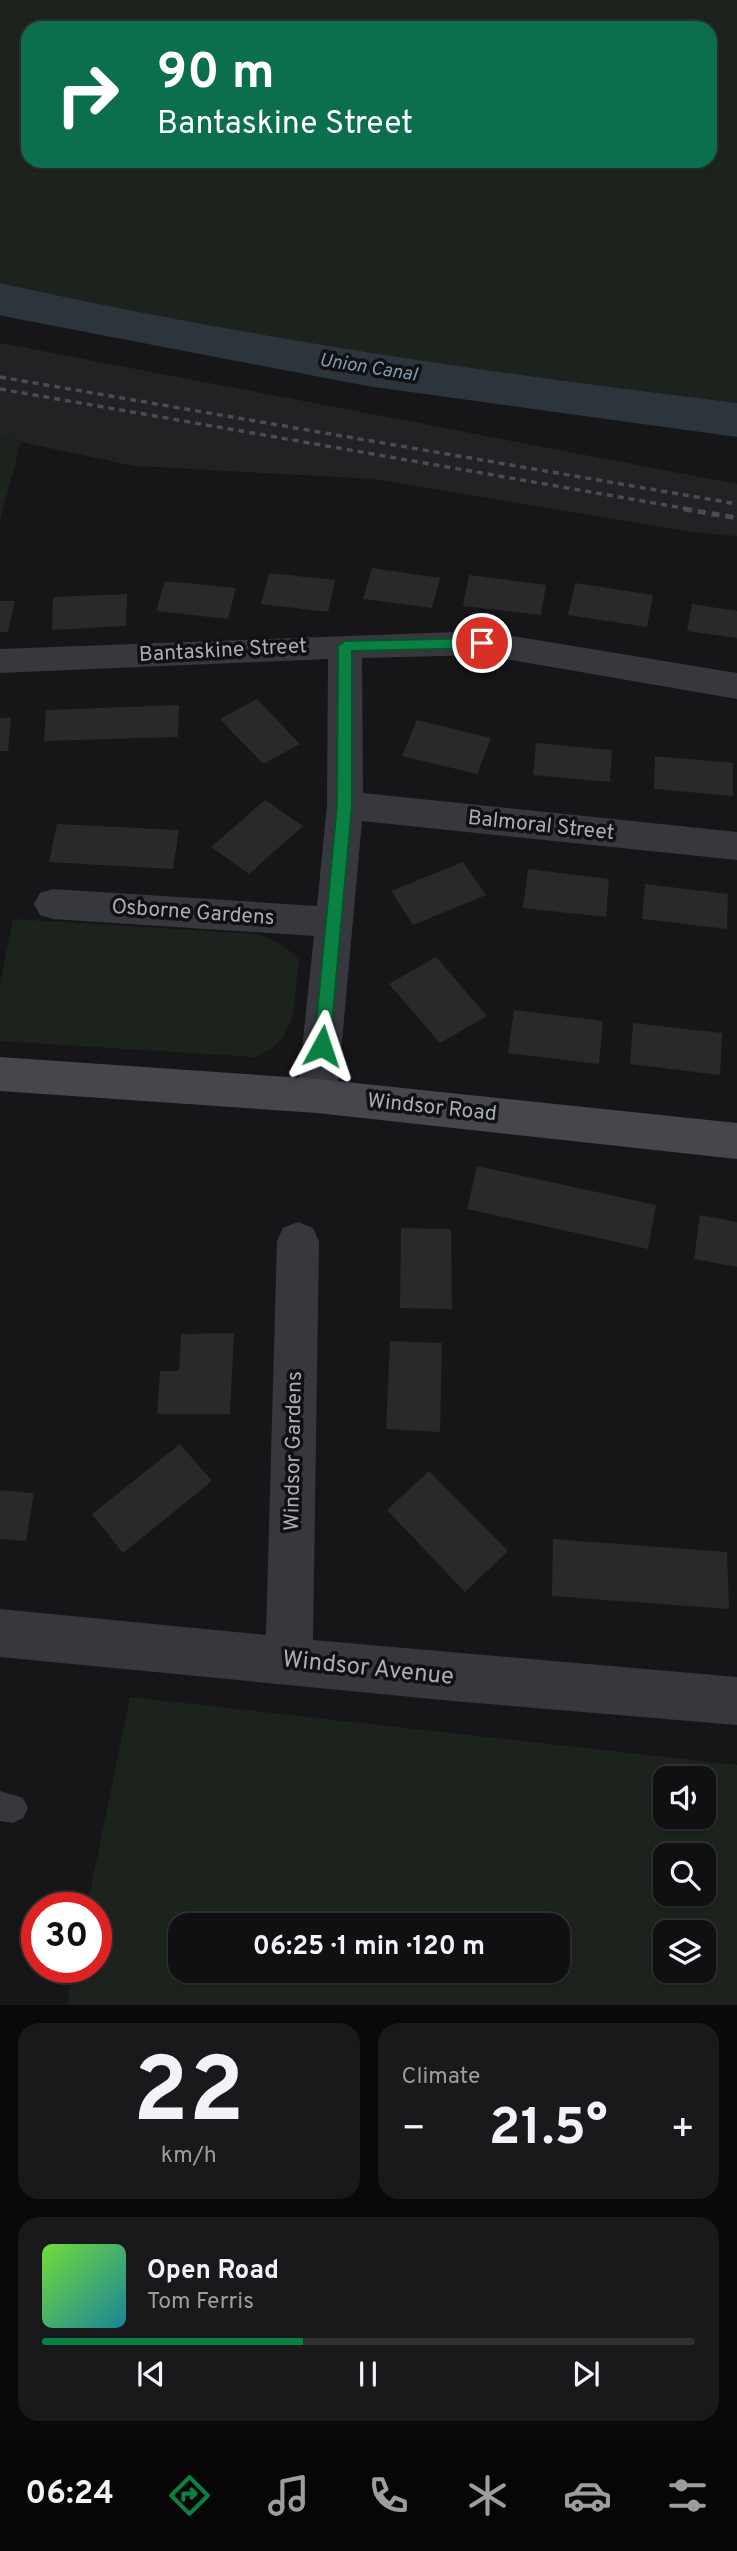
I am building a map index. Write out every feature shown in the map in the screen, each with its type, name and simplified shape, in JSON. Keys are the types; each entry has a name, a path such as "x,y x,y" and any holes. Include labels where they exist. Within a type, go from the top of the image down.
{"street":[{"name":"Bantaskine Street","path":"0,661 345,646 482,643 737,686"},
{"path":"317,1096 345,805 345,646"},
{"name":"Balmoral Street","path":"345,805 737,846"},
{"name":"Osborne Gardens","path":"53,904 334,922"},
{"name":"Windsor Road","path":"0,1074 317,1096 737,1141"},
{"name":"Windsor Gardens","path":"289,1661 299,1241"},
{"name":"Windsor Avenue","path":"0,1633 737,1701"}],"shaded area":[{"path":"0,0 737,0 737,403 367,352 0,283"},
{"path":"0,343 737,484 737,536 693,532 375,479 134,466 21,442 0,435"},
{"path":"0,435 21,442 0,521"},
{"path":"13,919 257,934 285,947 299,960 291,1018 279,1042 254,1057 0,1041 0,984"},
{"path":"130,1697 737,1765 737,2005 67,2005 71,1983 112,1983 112,1892 90,1892"}],"water":[{"name":"Union Canal","path":"0,283 183,320 367,352 737,403 737,437 367,386 18,319 0,315"}],"building":[{"path":"372,568 440,578 432,608 363,599"},
{"path":"269,573 335,580 328,612 261,604"},
{"path":"469,575 546,585 541,615 463,606"},
{"path":"165,581 236,588 228,619 156,611"},
{"path":"575,583 653,595 647,627 568,615"},
{"path":"127,594 126,626 52,630 53,597"},
{"path":"0,601 15,601 8,632 0,632"},
{"path":"692,604 737,611 737,638 687,631"},
{"path":"257,699 300,744 263,764 220,719"},
{"path":"179,705 178,737 44,741 46,710"},
{"path":"11,717 8,751 0,751 0,718"},
{"path":"417,720 491,738 477,774 402,756"},
{"path":"536,743 612,750 610,782 533,775"},
{"path":"655,756 733,763 733,796 654,789"},
{"path":"265,800 303,826 249,874 211,847"},
{"path":"57,824 179,830 173,869 49,862"},
{"path":"463,862 486,895 413,925 391,891"},
{"path":"528,869 609,879 606,917 523,908"},
{"path":"645,884 728,894 727,929 642,919"},
{"path":"436,957 487,1016 440,1043 389,984"},
{"path":"514,1010 603,1021 599,1064 508,1053"},
{"path":"633,1023 722,1033 720,1075 630,1064"},
{"path":"477,1166 656,1205 648,1249 467,1209"},
{"path":"700,1215 737,1222 737,1267 694,1259"},
{"path":"401,1228 451,1229 452,1309 400,1308"},
{"path":"234,1333 230,1414 157,1414 160,1371 179,1371 181,1334"},
{"path":"390,1341 442,1343 440,1432 386,1429"},
{"path":"180,1444 212,1481 123,1553 92,1514"},
{"path":"429,1471 508,1551 465,1592 387,1510"},
{"path":"0,1490 34,1493 26,1541 0,1539"},
{"path":"553,1539 727,1552 729,1609 552,1596"}],"railway":[{"path":"0,377 737,504"},
{"path":"0,389 694,510"},
{"path":"684,509 737,518"}],"route":[{"path":"322,1046 345,805 345,646 482,643"}]}
